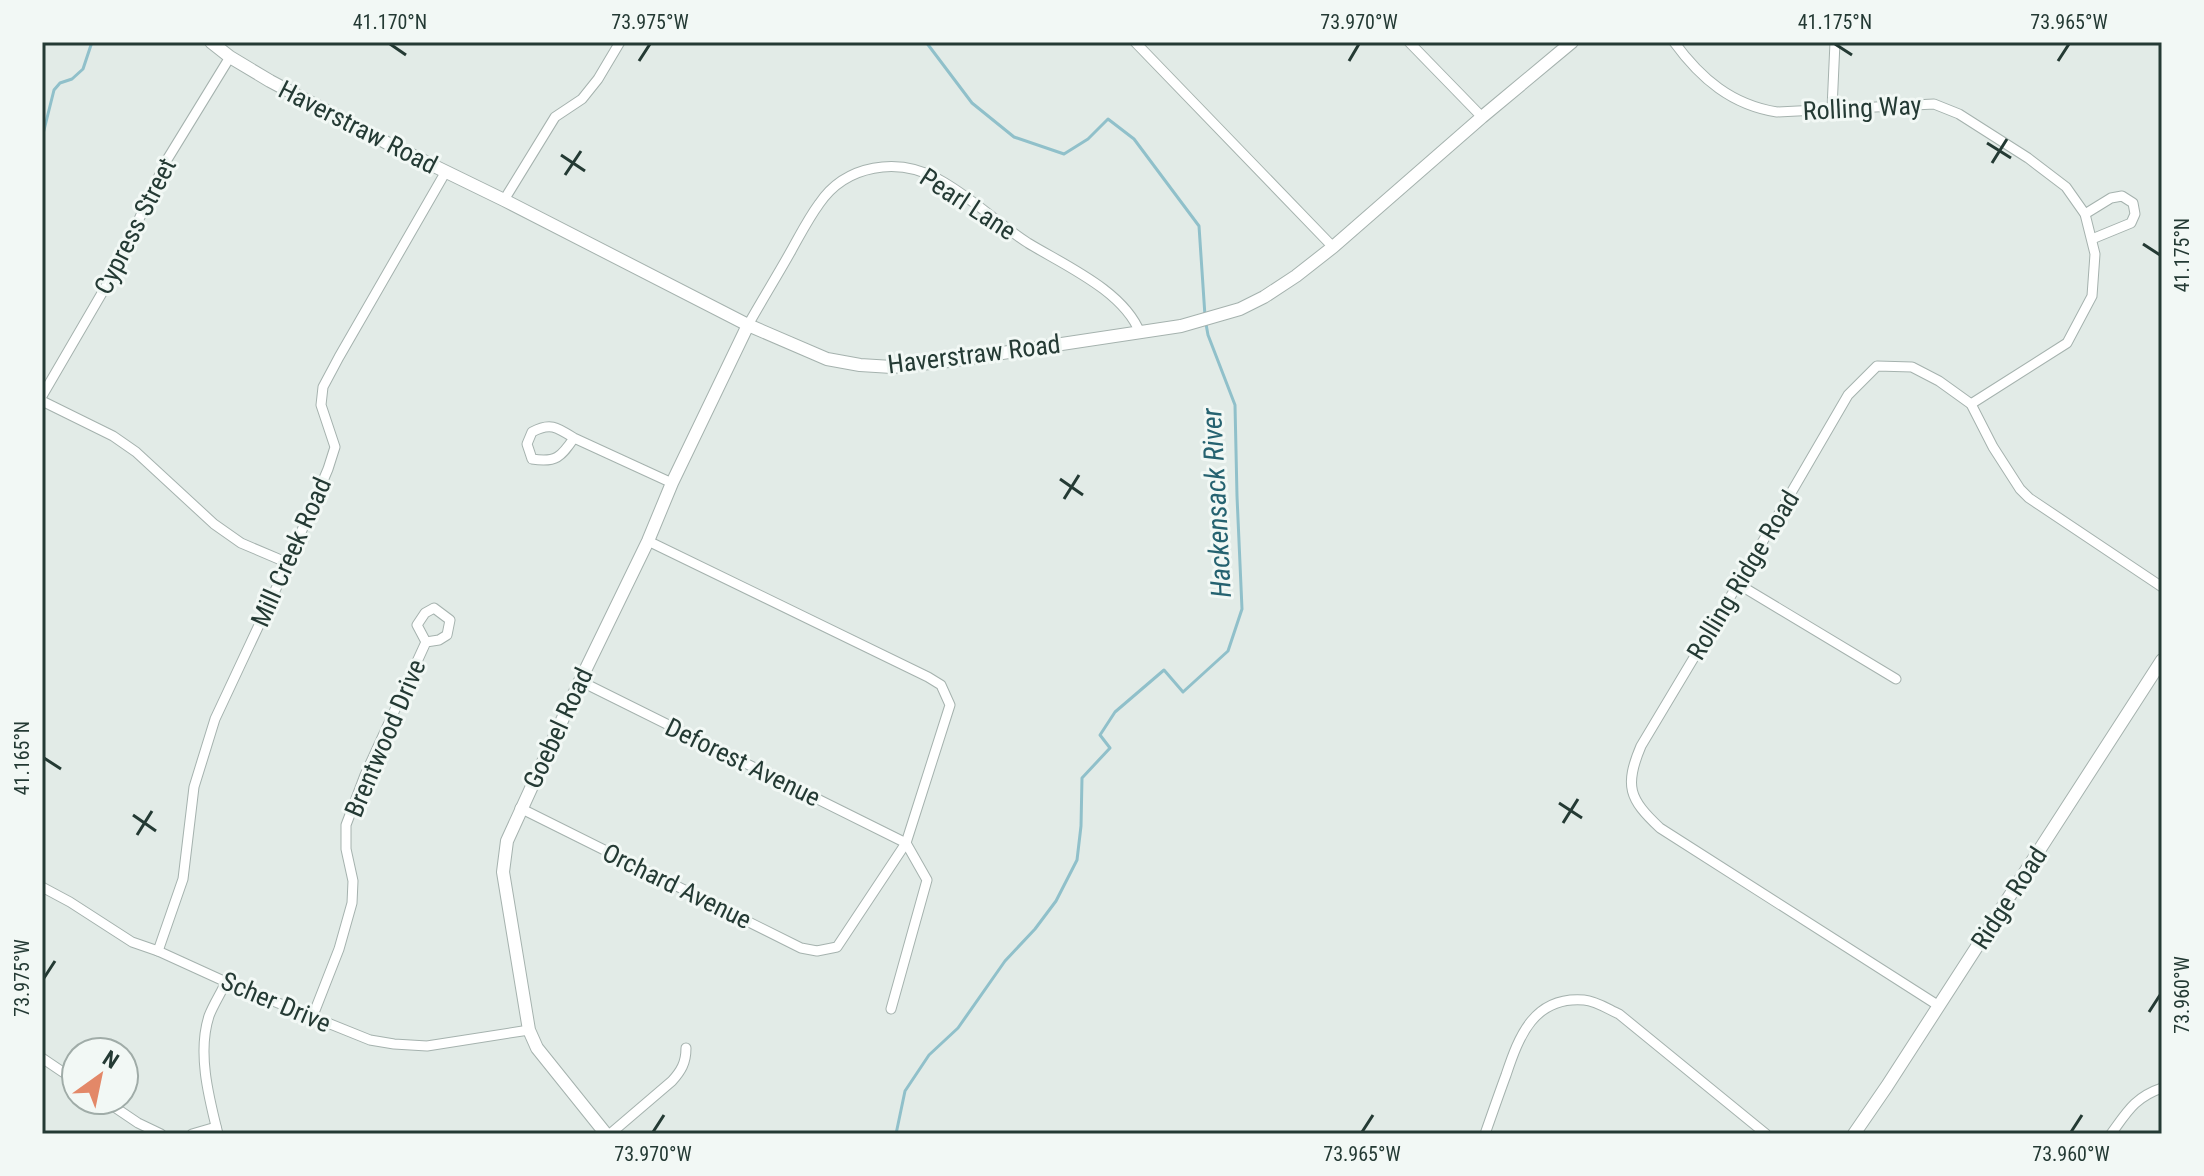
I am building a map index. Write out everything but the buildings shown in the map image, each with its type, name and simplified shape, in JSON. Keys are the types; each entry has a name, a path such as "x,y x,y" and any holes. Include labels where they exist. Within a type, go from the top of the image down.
{"street":[{"name":"Haverstraw Road","path":"211,42 270,81 748,325 827,359 892,367 1140,333 1240,309 1296,276 1333,247 1572,42"},
{"path":"504,200 555,117 582,99 620,42"},
{"path":"1135,42 1333,247"},
{"name":"Rolling Way","path":"1674,42 1718,89 1755,108 1777,112 1934,104 1959,114 2028,158 2066,187 2085,214 2092,239 2095,254 2092,296 2067,343 1971,404"},
{"path":"1832,109 1835,42"},
{"path":"1416,45 1482,117"},
{"name":"Cypress Street","path":"42,399 116,269 165,163 230,57"},
{"name":"Pearl Lane","path":"748,325 820,201 837,184 856,172 899,165 917,168 939,179 1024,240 1097,285 1124,307 1135,320 1140,333"},
{"name":"Mill Creek Road","path":"158,951 183,879 194,787 215,719 288,563 335,447 321,405 323,387 445,173"},
{"path":"2085,214 2111,198 2122,196 2133,203 2135,214 2131,223 2092,239"},
{"name":"Goebel Road","path":"608,1134 537,1048 529,1030 503,872 507,841 748,325"},
{"name":"Rolling Ridge Road","path":"1939,1006 1660,828 1643,812 1631,791 1632,767 1641,746 1848,395 1877,366 1912,367 1939,381 1971,404 1993,447 2029,498 2162,587"},
{"path":"42,399 113,436 136,452 214,524 241,543 288,563"},
{"path":"574,438 564,453 548,462 532,459 527,444 532,432 544,426 561,430 672,483"},
{"path":"648,541 941,685 950,705 906,843 927,880 891,1009"},
{"path":"1738,584 1896,679"},
{"name":"Brentwood Drive","path":"312,1018 339,949 352,903 353,881 346,849 346,825 365,775 426,642"},
{"name":"Ridge Road","path":"1854,1134 2162,660"},
{"name":"Deforest Avenue","path":"580,681 906,843"},
{"name":"Orchard Avenue","path":"520,808 801,948 817,951 837,947 906,843"},
{"name":"Scher Drive","path":"42,887 132,942 370,1040 427,1046 529,1030"},
{"path":"192,1134 217,1130 206,1074 204,1043 209,1015 226,982"},
{"path":"1485,1134 1516,1045 1527,1025 1546,1007 1584,1000 1619,1014 1766,1134"},
{"path":"608,1134 680,1072 686,1061 686,1048"},
{"path":"42,1058 60,1070"},
{"path":"2111,1134 2142,1096 2162,1088"},
{"path":"128,1116 161,1134"}],"waterway":[{"path":"42,138 54,90 83,69 92,42"},
{"name":"Hackensack River","path":"926,42 972,103 1014,137 1064,154 1088,139 1108,119 1134,139 1199,226 1205,316"},
{"name":"Hackensack River","path":"896,1134 905,1091 929,1055 958,1028 1005,961 1056,901 1077,860 1082,778 1110,748 1100,735 1115,712 1164,670 1183,692 1228,651 1242,609 1235,405 1206,324"}]}
